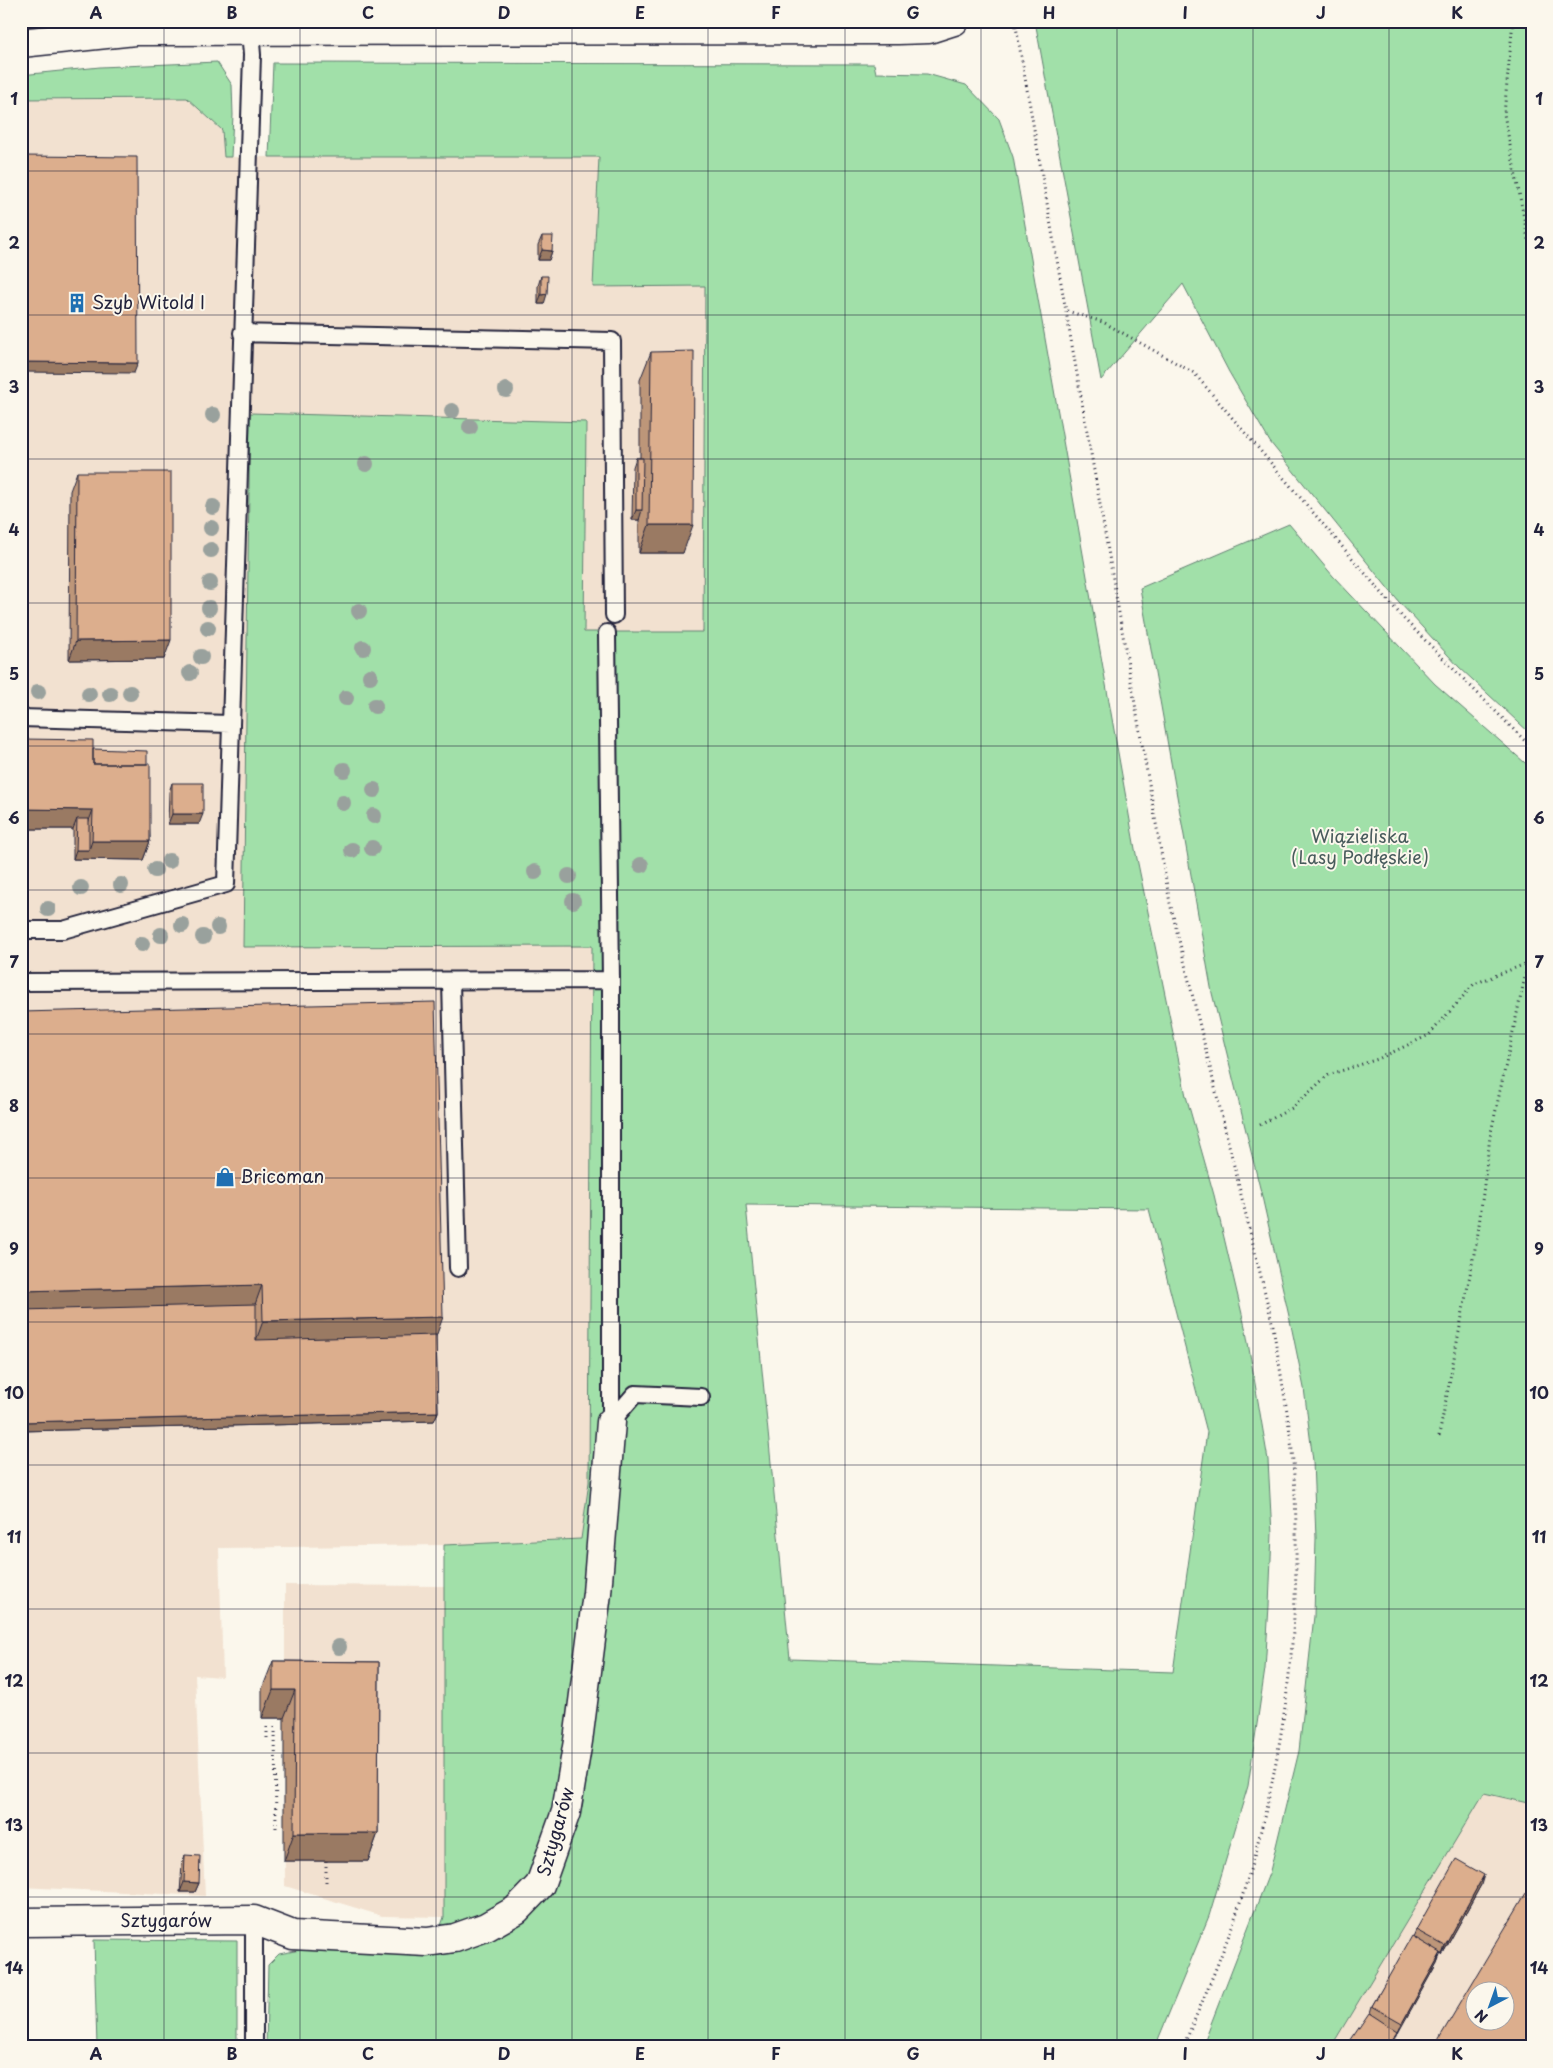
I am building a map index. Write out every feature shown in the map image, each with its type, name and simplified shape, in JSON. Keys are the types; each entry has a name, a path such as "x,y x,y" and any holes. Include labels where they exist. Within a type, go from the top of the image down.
{"street":[{"path":"21,43 135,31 898,30 929,29 954,21"},
{"name":"Sztygarów","path":"21,1922 254,1920 292,1935 427,1942 454,1938 486,1927 516,1910 540,1885 566,1812 578,1741 598,1584 611,1422"}],"lane":[{"path":"21,930 63,930 226,884 252,55 250,30"},
{"path":"242,333 612,341 614,615"},
{"path":"607,633 611,980 611,1422"},
{"path":"21,718 230,724"},
{"path":"21,982 611,980"},
{"path":"451,981 458,1268"},
{"path":"611,1422 635,1394 701,1397"},
{"path":"254,1920 254,2047"}],"path":[{"path":"1015,21 1170,903 1272,1326 1293,1459 1296,1537 1295,1603 1290,1672 1281,1738 1270,1796 1251,1868 1228,1936 1183,2047"},
{"path":"1513,21 1504,114 1528,239 1532,245"},
{"path":"1067,311 1103,322 1194,373 1404,619 1532,748"},
{"path":"1439,1436 1478,1233 1490,1137 1532,952"},
{"path":"1260,1125 1292,1108 1328,1075 1378,1059 1428,1035 1474,984 1528,964"},
{"path":"267,1727 267,1741"},
{"path":"275,1727 276,1830"},
{"path":"326,1861 326,1885"}],"shaded area":[{"path":"187,98 222,130 224,157 599,157 593,287 705,286 703,632 584,633 585,422 243,947 592,946 589,1482 581,1539 444,1545 219,1548 223,1677 195,1675 205,1896 21,1887 21,99"},
{"path":"285,1585 445,1586 444,1917 382,1916 285,1886 284,1718 262,1718 262,1689 285,1689"},
{"path":"1484,1793 1532,1804 1532,2047 1331,2047"}],"green space":[{"path":"1035,21 1532,21 1532,735 1459,667 1399,602 1270,442 1229,372 1183,284 1101,380"},
{"path":"217,62 232,85 231,157 224,157 222,130 187,98 21,99 21,75 100,67"},
{"path":"273,63 874,64 876,73 927,74 966,85 999,119 1013,157 1135,849 1186,1096 1214,1195 1246,1331 1268,1460 1272,1534 1269,1606 1265,1669 1248,1786 1209,1916 1155,2047 266,2047 268,1965 279,1954 300,1950 431,1954 444,1917 444,1545 581,1539 589,1482 592,946 243,947 250,413 586,422 584,632 703,632 705,286 593,287 599,157 269,157","holes":["746,1205 1149,1209 1207,1432 1173,1672 790,1659"]},
{"name":"Wiązieliska (Lasy Podłęskie)","path":"1289,524 1333,576 1435,684 1532,769 1532,1804 1484,1793 1331,2047 1202,2047 1270,1871 1299,1751 1314,1616 1316,1538 1313,1461 1304,1388 1291,1325 1261,1192 1212,993 1140,588"},
{"path":"94,1940 237,1941 237,2047 97,2047"}],"building":[{"name":"Szyb Witold I","path":"21,156 137,157 138,363 21,362"},
{"path":"542,236 553,236 552,251 542,250"},
{"path":"541,276 548,276 547,294 541,295"},
{"path":"694,351 693,525 649,525 651,352"},
{"path":"636,458 643,458 642,510 636,510"},
{"path":"77,472 171,472 171,640 76,641"},
{"path":"21,503 29,503 29,513 21,513"},
{"path":"21,739 93,740 93,764 150,764 150,841 92,841 93,810 21,809"},
{"path":"93,749 147,751 147,764 93,764"},
{"path":"172,783 203,783 203,814 172,814"},
{"path":"77,819 89,819 89,850 76,850"},
{"name":"Bricoman","path":"435,1002 443,1317 263,1321 262,1285 21,1291 21,1012"},
{"path":"256,1304 256,1340 436,1335 438,1412 21,1422 21,1310"},
{"path":"273,1661 379,1662 378,1833 294,1833 295,1690 273,1690"},
{"path":"185,1855 200,1856 199,1883 184,1882"},
{"path":"1456,1859 1484,1875 1445,1946 1416,1930"},
{"path":"1532,1883 1532,2047 1434,2047 1466,1993 1466,2030 1516,2030 1516,1980 1474,1980"},
{"path":"1412,1936 1441,1953 1402,2023 1372,2006"},
{"path":"1369,2013 1398,2032 1388,2047 1346,2047"}],"place":[{"name":"Szyb Witold I","path":"77,303"},
{"name":"Bricoman","path":"225,1177"}]}
